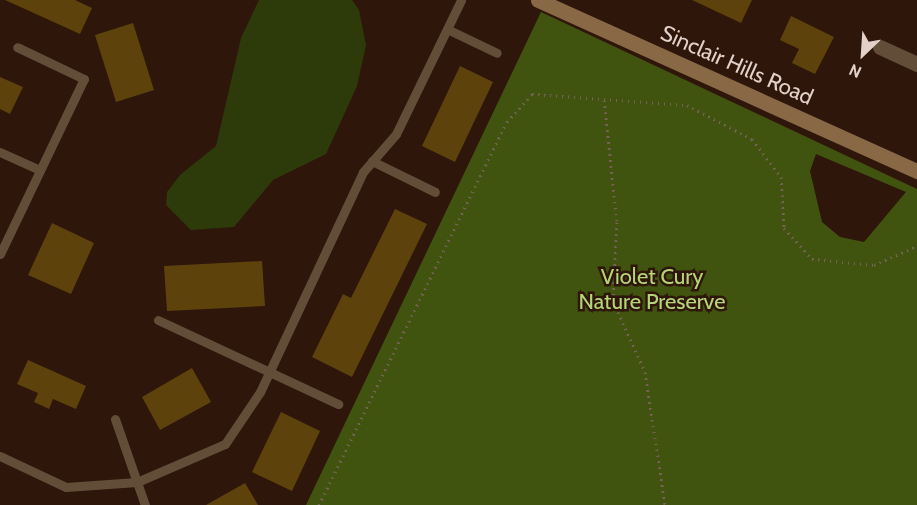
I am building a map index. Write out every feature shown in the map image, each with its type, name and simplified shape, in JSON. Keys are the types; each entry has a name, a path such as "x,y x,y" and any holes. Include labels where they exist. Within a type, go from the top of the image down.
{"street":[{"name":"Sinclair Hills Road","path":"538,0 917,171"},
{"path":"880,47 917,64"}],"lane":[{"path":"0,456 66,487 137,482 225,444 269,372 363,172 396,134 461,0"},
{"path":"447,28 497,52"},
{"path":"0,254 84,79 17,47"},
{"path":"0,152 40,171"},
{"path":"372,162 435,192"},
{"path":"158,320 338,404"},
{"path":"115,419 145,505"}],"path":[{"path":"319,505 507,122 532,94 687,105 752,140 782,177 784,228 812,260 874,265 917,246"},
{"path":"604,100 617,222 613,301 645,372 665,505"}],"green space":[{"path":"259,0 352,0 359,10 366,45 357,86 326,154 273,180 234,227 191,230 166,205 167,192 180,175 216,146 241,38"},
{"name":"Violet Cury Nature Preserve","path":"541,12 917,189 917,505 306,505","holes":["816,154 906,192 864,242 840,237 822,222 810,171"]}],"building":[{"path":"5,0 75,0 92,8 80,34"},
{"path":"692,0 752,0 741,23"},
{"path":"791,16 834,37 815,74 792,63 799,49 780,40"},
{"path":"133,23 154,90 116,102 95,35"},
{"path":"460,66 493,82 455,162 422,146"},
{"path":"0,77 23,87 10,114 0,109"},
{"path":"395,209 427,224 352,377 312,357 343,294 351,298"},
{"path":"52,223 94,243 71,294 28,275"},
{"path":"262,261 265,306 167,311 164,266"},
{"path":"28,360 86,386 76,409 53,399 49,409 34,402 38,393 17,384"},
{"path":"192,368 211,402 160,430 142,397"},
{"path":"281,412 320,431 292,491 252,472"},
{"path":"245,483 258,505 206,505"}]}
